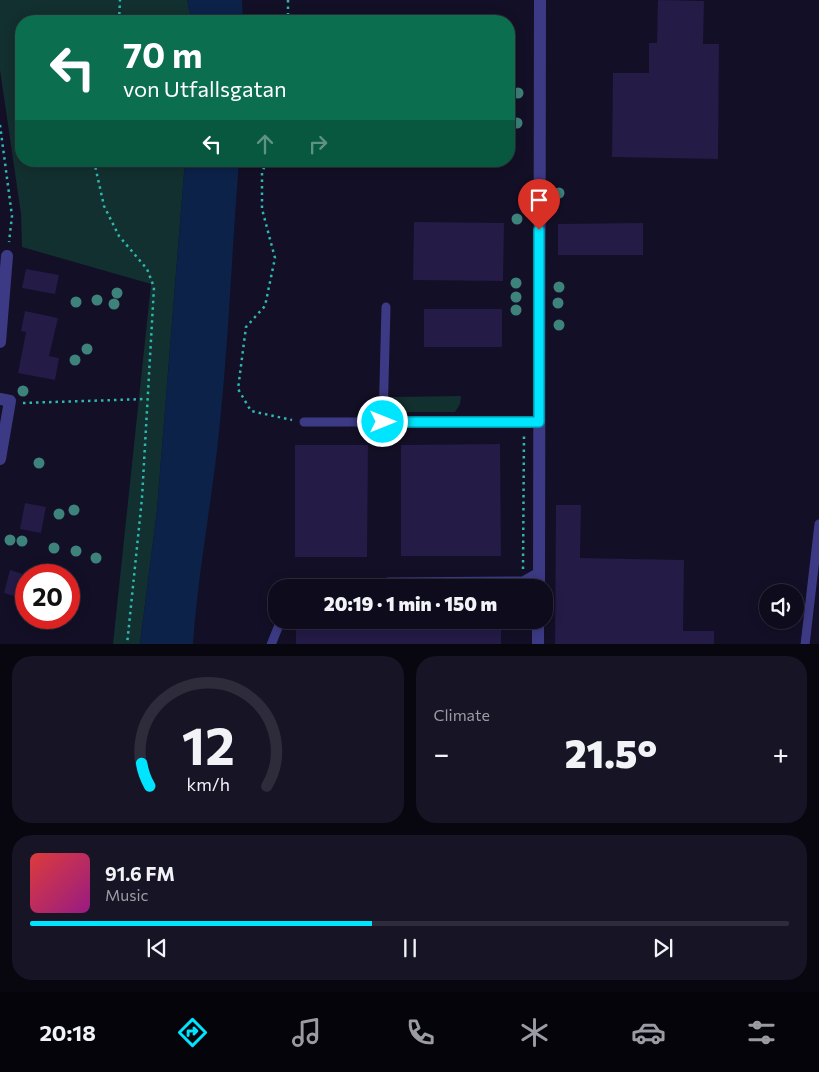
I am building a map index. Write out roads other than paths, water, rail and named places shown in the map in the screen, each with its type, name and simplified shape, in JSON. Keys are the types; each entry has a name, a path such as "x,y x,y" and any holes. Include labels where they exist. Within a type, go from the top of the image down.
{"street":[{"path":"539,579 540,0"},
{"path":"0,342 7,256"},
{"path":"0,459 5,400"},
{"path":"538,629 538,644"}],"lane":[{"path":"383,422 386,307"},
{"path":"304,422 539,422"},
{"path":"806,644 819,524"},
{"path":"526,579 539,572"},
{"path":"271,644 278,629"}],"water":[{"path":"187,0 242,0 243,15 191,15"},
{"path":"185,167 239,167 223,389 193,644 140,644 157,510"}]}
